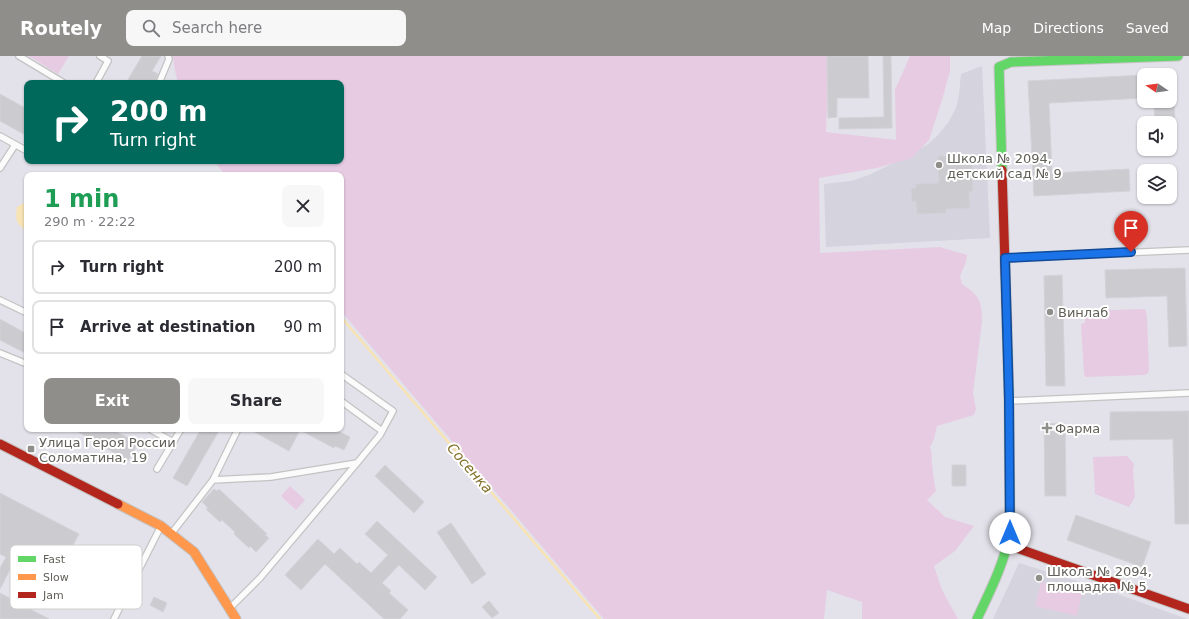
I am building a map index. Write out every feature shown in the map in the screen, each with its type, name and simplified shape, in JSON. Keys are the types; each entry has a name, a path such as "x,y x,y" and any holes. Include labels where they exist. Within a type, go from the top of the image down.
{"street":[{"path":"977,619 1004,560 1010,533 1009,400 999,67 1011,62 1178,56"},
{"path":"0,444 161,526 194,552 236,619"},
{"path":"1008,546 1189,609"}],"lane":[{"path":"19,56 59,80"},
{"path":"98,80 108,61 100,56"},
{"path":"160,80 169,59 168,56"},
{"path":"0,136 24,150"},
{"path":"1,166 15,145"},
{"path":"1005,258 1189,250"},
{"path":"0,300 24,312"},
{"path":"0,353 24,363"},
{"path":"229,608 260,578 357,462 382,431 393,411 344,376"},
{"path":"1009,400 1189,393"},
{"path":"344,403 382,431"},
{"path":"155,432 173,442"},
{"path":"157,469 178,432"},
{"path":"171,534 213,480 237,432"},
{"path":"213,480 271,477 357,462"},
{"path":"142,564 161,526"},
{"path":"114,619 119,609"}],"shaded area":[{"path":"29,56 69,56 58,74"},
{"path":"173,56 829,56 826,132 896,140 895,90 910,56 950,56 950,71 929,140 912,158 877,168 819,178 820,253 940,247 967,255 966,262 960,276 962,284 973,292 979,300 982,315 973,393 976,409 974,415 937,426 934,439 930,447 936,491 927,500 945,517 974,526 955,551 934,566 942,590 958,619 862,619 862,602 827,590 824,619 604,619 344,315 344,172 223,172 216,164 344,164 344,80 177,80"},
{"name":"Школа № 2094, детский сад № 9","path":"982,66 990,238 826,247 824,184 851,181 869,175 912,154 928,144 948,123 956,108 961,74"},
{"path":"24,203 24,228 17,221 17,207"},
{"path":"1144,309 1146,311 1147,318 1148,373 1145,375 1086,377 1084,375 1081,324 1085,323 1084,316 1088,315 1087,311"},
{"path":"1127,456 1134,464 1135,497 1129,507 1095,494 1093,457"},
{"path":"290,486 305,500 296,510 281,496"},
{"name":"Школа № 2094, площадка № 5","path":"1019,563 1112,592 1187,619 993,619"},
{"path":"1041,582 1082,593 1077,616 1035,606"}],"building":[{"path":"142,56 161,56 152,71 158,74 156,80 128,80"},
{"path":"827,56 868,56 869,98 837,98 837,117 828,118"},
{"path":"883,56 891,56 892,128 839,129 839,118 884,117"},
{"path":"1137,75 1137,98 1049,103 1052,173 1129,169 1130,191 1034,196 1028,81"},
{"path":"0,94 24,107 24,134 0,121"},
{"path":"1154,108 1174,108 1175,116 1155,116"},
{"path":"938,156 949,156 949,165 972,164 973,191 969,192 970,208 946,209 946,213 917,214 916,201 912,202 911,188 916,188 915,184 939,183"},
{"path":"1185,268 1187,346 1169,347 1167,296 1106,298 1105,270"},
{"path":"1062,275 1065,386 1046,386 1044,276"},
{"path":"0,319 24,332 24,352 0,340"},
{"path":"1189,411 1189,524 1175,524 1173,439 1110,440 1110,412"},
{"path":"1065,423 1066,496 1045,496 1044,424"},
{"path":"78,432 117,432 128,438 127,440 137,445 128,461"},
{"path":"199,432 218,432 187,486 173,478"},
{"path":"254,432 299,432 289,451"},
{"path":"304,432 340,432 350,437 344,450 335,446 334,448"},
{"path":"385,465 424,502 414,513 375,476"},
{"path":"952,465 966,465 966,486 952,486"},
{"path":"214,489 217,491 219,489 267,534 265,535 269,538 256,552 250,546 249,548 234,534 235,532 222,520 220,522 206,509 208,508 202,502"},
{"path":"0,493 79,534 73,545 10,545 10,570 0,589 0,568 6,557 0,554"},
{"path":"1076,515 1151,542 1142,567 1067,540"},
{"path":"377,521 437,577 425,590 399,565 382,583 391,591 389,593 408,610 400,619 384,619 325,564 301,590 285,575 318,539 334,554 340,548 357,564 359,562 371,573 388,555 365,534"},
{"path":"451,523 486,574 472,584 437,532"},
{"path":"0,593 10,598 10,609 30,609 49,619 0,619"},
{"path":"154,597 167,603 163,612 150,605"},
{"path":"489,601 499,613 492,618 482,607"}],"waterway":[{"name":"Сосенка","path":"344,320 600,619"}],"traffic: fast":[{"path":"1002,170 999,67 1011,62 1178,56"},
{"path":"977,619 992,588 1010,533 1007,327"}],"traffic: slow":[{"path":"118,504 161,526 194,552 236,619"}],"traffic: jam":[{"path":"1002,170 1007,327"},
{"path":"0,444 118,504"},
{"path":"1008,545 1189,609"}],"place":[{"name":"Школа № 2094, детский сад № 9","path":"939,165"},
{"name":"Винлаб","path":"1050,312"},
{"name":"Фарма","path":"1047,428"},
{"name":"Улица Героя России Соломатина, 19","path":"31,449"},
{"name":"Школа № 2094, площадка № 5","path":"1039,578"}],"route":[{"path":"1010,533 1009,400 1005,258 1131,252"}]}
